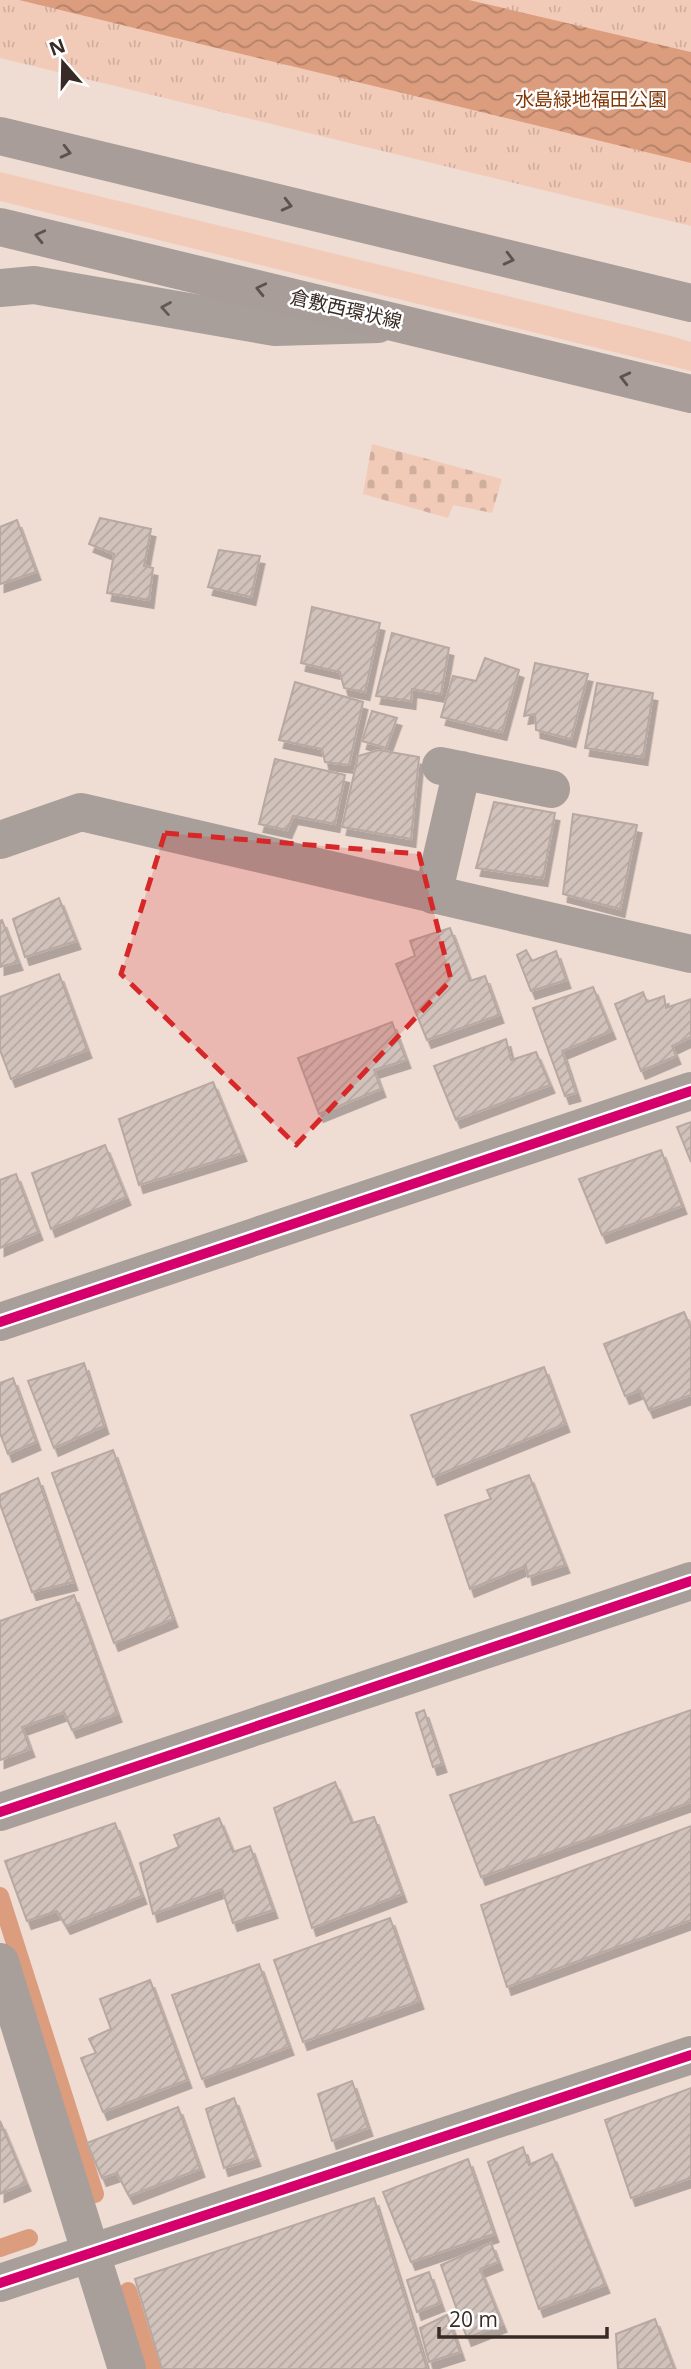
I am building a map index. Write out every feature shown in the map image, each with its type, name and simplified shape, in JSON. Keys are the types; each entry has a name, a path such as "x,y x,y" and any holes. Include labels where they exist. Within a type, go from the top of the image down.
{"main road":[{"path":"0,136 691,303"},
{"name":"倉敷西環状線","path":"0,227 691,394"}],"street":[{"path":"0,288 34,285 275,327 404,323"},
{"path":"433,895 452,768 551,789"},
{"path":"0,840 81,812 691,954"},
{"path":"0,1322 691,1091"},
{"path":"0,1812 691,1581"},
{"path":"0,1962 127,2369"},
{"path":"0,2283 691,2055"}],"highlighted area":[{"path":"165,833 419,854 451,980 296,1145 121,974"}],"green space":[{"name":"水島緑地福田公園","path":"0,0 691,0 691,226 0,58"},
{"path":"0,172 671,336 691,342 691,371 0,201"},
{"path":"372,444 502,479 492,513 453,505 448,518 363,494"}],"water":[{"path":"19,0 469,0 691,52 691,163"}],"building":[{"path":"100,518 151,529 144,566 153,568 149,600 107,593 114,554 89,544"},
{"path":"17,520 36,572 0,584 0,527"},
{"path":"219,550 260,556 251,597 208,587"},
{"path":"312,607 380,623 365,692 344,688 340,672 301,663"},
{"path":"392,633 449,648 441,694 412,689 411,701 376,696"},
{"path":"485,658 519,670 502,732 441,717 453,676 476,681"},
{"path":"535,663 588,674 571,739 536,730 535,714 524,716"},
{"path":"295,682 363,702 349,765 325,762 322,749 279,740"},
{"path":"597,683 653,693 643,757 585,748"},
{"path":"372,711 397,718 386,748 362,741"},
{"path":"379,750 419,757 411,839 342,827 358,756"},
{"path":"275,759 345,775 335,824 293,816 287,830 259,824"},
{"path":"494,802 555,813 543,878 476,868"},
{"path":"573,814 637,825 620,909 563,894"},
{"path":"59,898 76,941 25,957 13,919"},
{"path":"2,920 18,962 0,967 0,921"},
{"path":"450,928 470,981 485,976 499,1015 427,1040 396,964 415,956 410,941"},
{"path":"526,950 532,961 556,951 566,980 531,991 517,955"},
{"path":"59,974 87,1050 11,1079 0,1050 0,997"},
{"path":"593,987 611,1031 562,1051 576,1093 565,1096 533,1008"},
{"path":"643,992 647,1002 664,996 666,1008 691,999 691,1037 672,1046 676,1056 641,1071 615,1004"},
{"path":"392,1022 406,1060 374,1070 381,1089 319,1114 298,1058"},
{"path":"506,1039 511,1060 536,1052 550,1085 456,1120 434,1066"},
{"path":"213,1082 242,1153 139,1185 119,1119"},
{"path":"691,1122 691,1162 677,1127"},
{"path":"105,1145 126,1197 51,1229 32,1173"},
{"path":"661,1150 682,1206 602,1235 579,1179"},
{"path":"16,1174 38,1232 0,1248 0,1180"},
{"path":"684,1312 691,1328 691,1395 649,1410 640,1390 625,1396 604,1344"},
{"path":"84,1363 104,1426 54,1448 28,1381"},
{"path":"544,1367 565,1424 433,1477 411,1415"},
{"path":"13,1378 36,1442 8,1454 0,1433 0,1383"},
{"path":"113,1450 173,1619 114,1643 52,1473"},
{"path":"529,1475 565,1565 528,1577 526,1566 470,1589 445,1515 491,1499 487,1490"},
{"path":"38,1478 73,1582 32,1592 0,1504 0,1495"},
{"path":"74,1595 117,1714 72,1730 64,1712 22,1727 30,1749 0,1760 0,1621"},
{"path":"424,1710 442,1764 433,1767 416,1713"},
{"path":"691,1710 691,1802 481,1877 450,1795"},
{"path":"335,1782 352,1823 374,1817 402,1894 312,1928 274,1808"},
{"path":"219,1818 233,1852 250,1846 273,1910 233,1923 222,1889 153,1914 140,1863 179,1847 174,1835"},
{"path":"115,1823 142,1896 66,1926 57,1911 27,1921 5,1861"},
{"path":"691,1826 691,1920 507,1987 481,1905"},
{"path":"390,1918 419,2001 303,2042 274,1960"},
{"path":"259,1964 289,2047 202,2079 172,1995"},
{"path":"150,1980 187,2080 103,2112 81,2058 96,2053 89,2039 111,2029 100,1999"},
{"path":"352,2081 368,2128 332,2141 318,2094"},
{"path":"691,2088 691,2178 631,2198 605,2120"},
{"path":"234,2098 256,2158 224,2168 206,2109"},
{"path":"178,2107 200,2169 129,2196 117,2173 102,2178 87,2143"},
{"path":"0,2121 26,2183 0,2194"},
{"path":"523,2147 529,2165 552,2154 605,2285 539,2309 488,2162"},
{"path":"468,2159 494,2234 411,2262 383,2192"},
{"path":"374,2198 427,2369 162,2369 135,2279"},
{"path":"491,2243 498,2262 480,2269 502,2324 467,2338 441,2265"},
{"path":"429,2272 440,2303 417,2312 407,2280"},
{"path":"447,2315 460,2352 429,2362 420,2328"},
{"path":"655,2319 674,2369 618,2369 616,2334"}],"waterway":[{"path":"0,1896 95,2194"},
{"path":"0,2248 29,2238"},
{"path":"128,2291 152,2369"}],"cycle path":[{"path":"0,1322 691,1091"},
{"path":"0,1812 691,1581"},
{"path":"0,2283 691,2055"}]}
